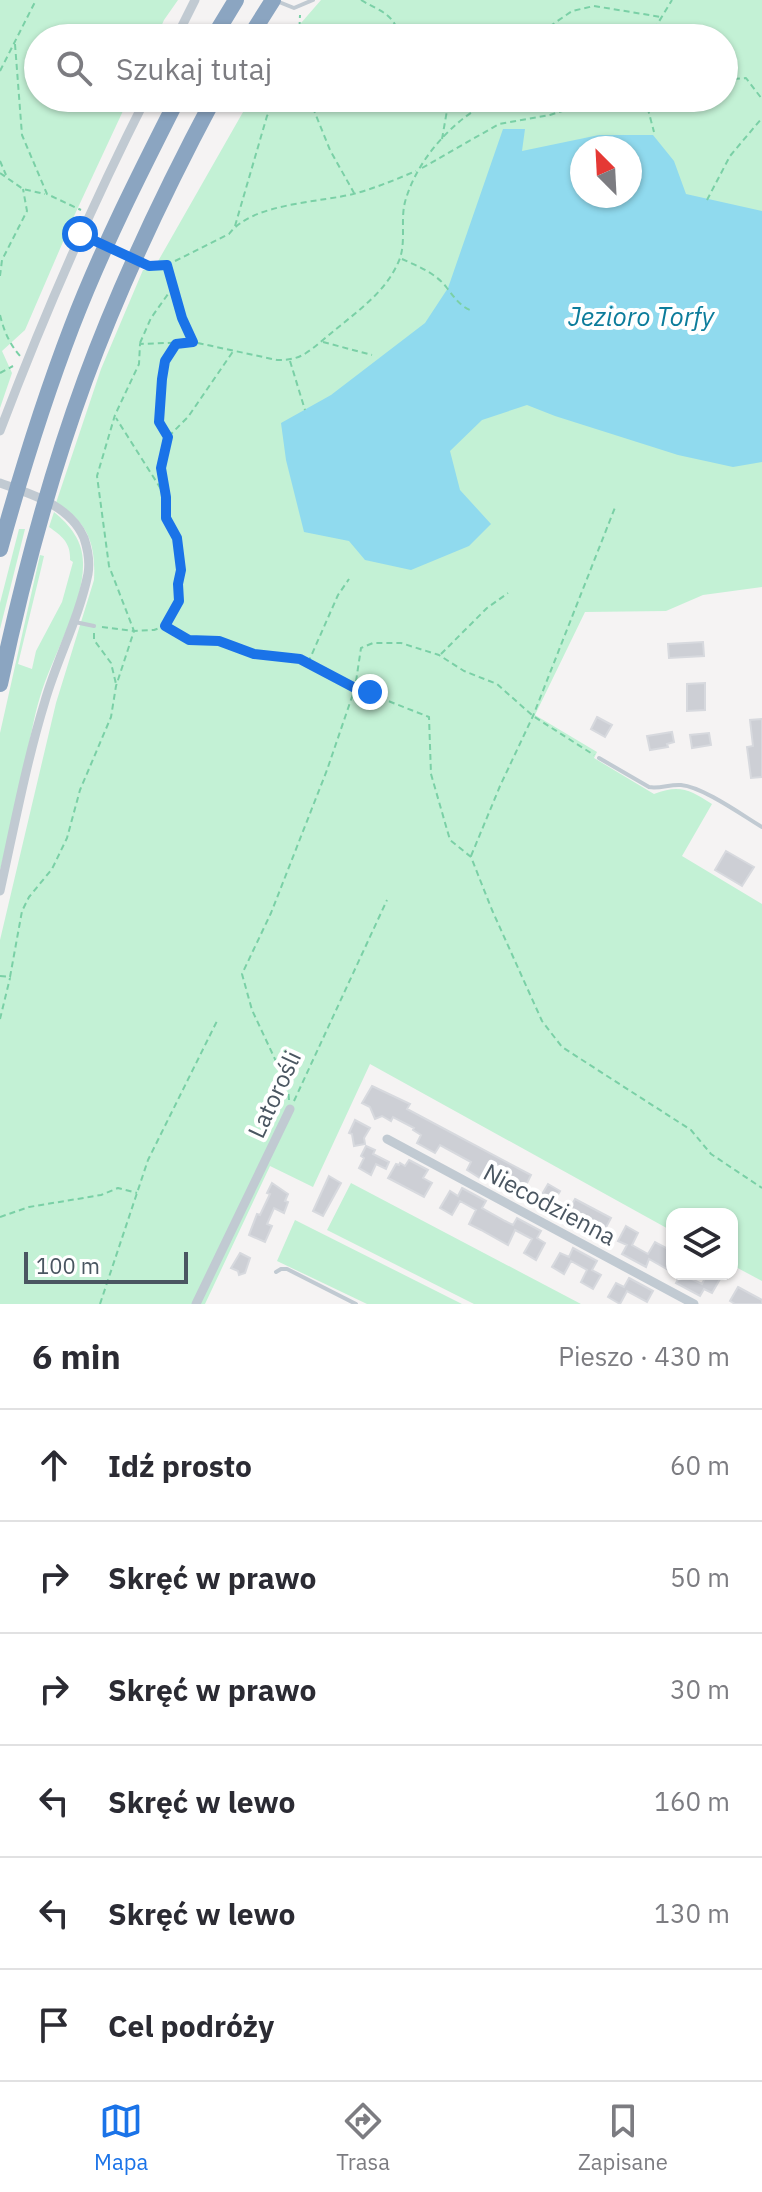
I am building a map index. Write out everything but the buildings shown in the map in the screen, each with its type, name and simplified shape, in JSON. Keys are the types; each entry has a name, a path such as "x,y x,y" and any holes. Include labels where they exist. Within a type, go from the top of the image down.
{"highway":[{"path":"221,24 236,0"},
{"path":"258,24 274,0"},
{"path":"0,549 36,427 72,325 126,200 171,112"},
{"path":"0,684 24,579 73,415 108,320 152,218 207,112"}],"street":[{"path":"183,24 195,0"},
{"path":"0,431 80,234 139,112"},
{"path":"0,483 58,508 75,524 84,538 89,567 35,735 0,891"},
{"name":"Latorośli","path":"196,1304 290,1109"},
{"name":"Niecodzienna","path":"387,1139 694,1304"}],"lane":[{"path":"274,0 288,7 300,7 313,0"},
{"path":"80,234 149,266 167,265"},
{"path":"73,621 94,626"},
{"path":"599,758 649,787 657,789 677,785 695,788 762,827"},
{"path":"276,1272 287,1269 356,1304"}],"path":[{"path":"25,24 36,0"},
{"path":"361,0 383,12 396,24"},
{"path":"657,24 672,0"},
{"path":"553,24 572,11 594,6 661,17"},
{"path":"299,24 300,7"},
{"path":"0,71 24,25"},
{"path":"15,44 22,135 47,194"},
{"path":"738,79 746,78 762,99"},
{"path":"193,342 182,318 167,265 229,234 234,227 269,112"},
{"path":"315,112 330,150 355,194"},
{"path":"441,140 445,112"},
{"path":"140,344 193,342 277,360 290,360 305,354 373,299 390,279 400,259 405,203 418,170 441,140 470,112"},
{"path":"234,227 271,208 355,194 386,184 418,170 499,124 559,112"},
{"path":"649,112 654,132"},
{"path":"707,200 730,156 762,118"},
{"path":"0,161 7,177"},
{"path":"0,173 23,189 47,194 90,213"},
{"path":"0,276 2,260 27,211 23,189"},
{"path":"400,259 429,272 448,288 452,297 470,310 468,313"},
{"path":"0,1019 22,911 29,897 52,869 67,838 80,790 111,717 116,686 134,631 109,566 97,476 115,415 139,364 140,344 151,318 173,287"},
{"path":"0,315 11,345 26,363 0,373"},
{"path":"321,341 372,355"},
{"path":"168,437 159,422 162,379 165,361 176,344"},
{"path":"116,686 111,663 94,640 94,626 154,630 165,626 179,601 181,570 177,538 166,518 161,468 168,437 188,417 235,350"},
{"path":"290,360 305,410"},
{"path":"115,415 166,497"},
{"path":"471,857 533,716 616,505"},
{"path":"308,663 338,595 349,579"},
{"path":"439,655 487,608 508,593"},
{"path":"165,626 189,640 219,641 254,654 300,659 355,688 429,717 431,774 450,840 471,857 542,1021 562,1047 691,1130 711,1154 762,1188"},
{"path":"290,1109 288,1087 252,1010 242,974 271,913 327,770 355,688 361,648 373,643 401,643 439,655 464,671 497,684 533,716 599,758"},
{"name":"Latorośli","path":"290,1109 387,900"},
{"path":"0,976 10,977"},
{"path":"100,1304 148,1160 218,1019"},
{"path":"0,1217 29,1207 101,1195 118,1188 137,1193"}],"green space":[{"path":"0,0 178,0 162,24 24,24 24,112 122,112 25,330 2,351 12,373 0,408"},
{"path":"321,0 762,0 762,587 703,595 666,611 585,612 535,715 597,752 594,758 654,794 671,789 684,790 712,804 682,856 762,904 762,1281 738,1268 738,1208 666,1208 666,1228 370,1064 313,1187 270,1166 205,1304 0,1304 0,940 56,703 94,580 88,535 76,518 56,503 101,369 143,270 153,270 243,112 738,112 738,24 300,24"},
{"path":"54,512 78,541 83,563 82,579 73,613 38,704 0,871 0,733 40,555 44,556 18,664 32,669 36,651 62,602 73,562 65,540 49,527"},
{"path":"19,529 25,529 0,629 0,603"},
{"path":"351,1183 581,1304 474,1304 327,1230"},
{"path":"295,1220 462,1304 367,1304 277,1261"}],"water":[{"name":"Jezioro Torfy","path":"503,129 525,129 522,151 570,141 570,208 642,208 642,136 594,136 653,135 674,161 686,194 762,211 762,462 733,467 678,455 527,405 482,420 450,451 460,490 491,524 469,546 411,570 365,560 349,541 304,532 286,460 281,423 331,395 425,323 448,288"}],"route":[{"path":"80,234 149,266 167,265 182,318 193,342 176,344 165,361 162,379 159,422 168,437 161,468 166,518 177,538 181,570 179,601 165,626 189,640 219,641 254,654 300,659 355,688 370,692"}]}
